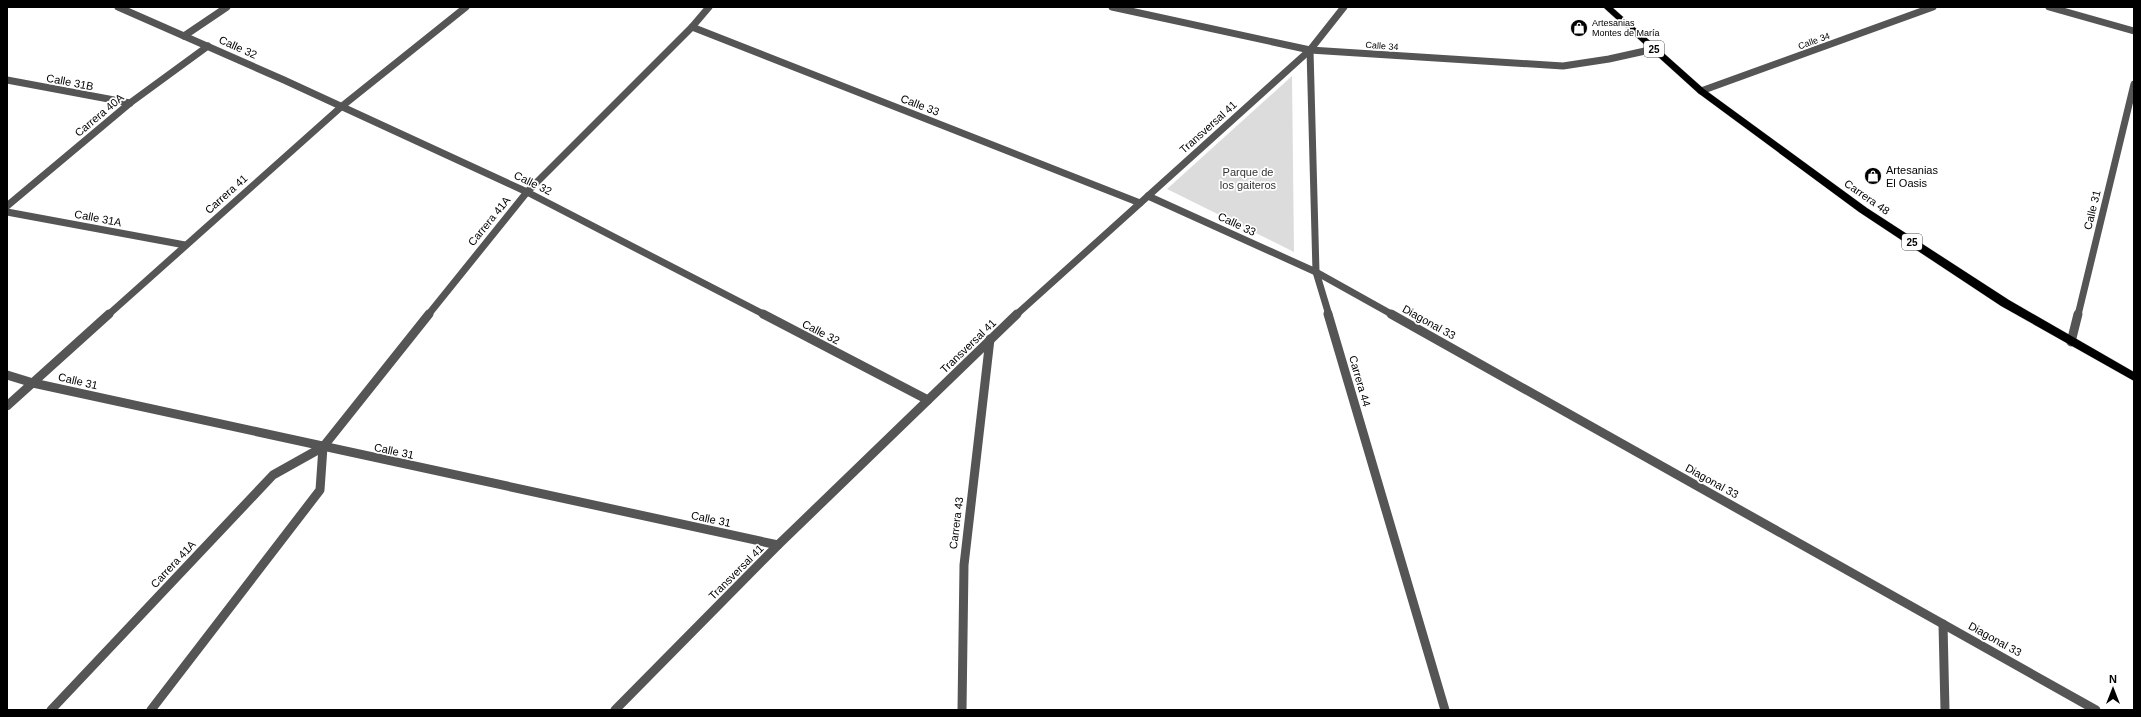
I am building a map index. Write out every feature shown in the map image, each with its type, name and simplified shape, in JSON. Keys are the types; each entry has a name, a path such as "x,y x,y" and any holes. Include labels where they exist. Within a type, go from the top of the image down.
{"highway":[{"name":"Carrera 48","path":"1607,7 1700,92 1863,210 2005,303 2134,377"}],"street":[{"name":"Calle 32","path":"118,7 208,46 527,192 928,400"},
{"path":"184,36 227,7"},
{"name":"Carrera 41","path":"7,406 185,245 341,107 466,7"},
{"name":"Carrera 41A","path":"51,710 273,475 323,447 527,192 692,27 709,7"},
{"name":"Calle 34","path":"1112,7 1310,50 1511,64 1562,66 1609,60 1654,49"},
{"name":"Transversal 41","path":"615,710 778,545 990,339 1310,50 1344,7"},
{"name":"Calle 34","path":"1700,92 1933,7"},
{"path":"2049,7 2134,31"},
{"name":"Calle 33","path":"692,27 1140,203"},
{"name":"Carrera 40A","path":"7,206 130,103 208,46"},
{"name":"Carrera 44","path":"1310,50 1316,272 1445,710"},
{"name":"Calle 31B","path":"7,80 130,103"},
{"name":"Calle 31","path":"2071,342 2134,84"},
{"name":"Calle 33","path":"1148,196 1316,272"},
{"name":"Calle 31A","path":"7,212 185,245"},
{"name":"Diagonal 33","path":"1316,272 2096,710"},
{"name":"Carrera 43","path":"962,710 964,565 990,339"},
{"name":"Calle 31","path":"7,375 33,383 323,447 778,545"},
{"path":"151,710 320,490 323,447"},
{"path":"1943,624 1945,710"}],"green space":[{"name":"Parque de los gaiteros","path":"1292,76 1294,252 1167,189"}],"place":[{"name":"Artesanias Montes de María","path":"1579,28"},
{"name":"Artesanias El Oasis","path":"1873,176"}]}
